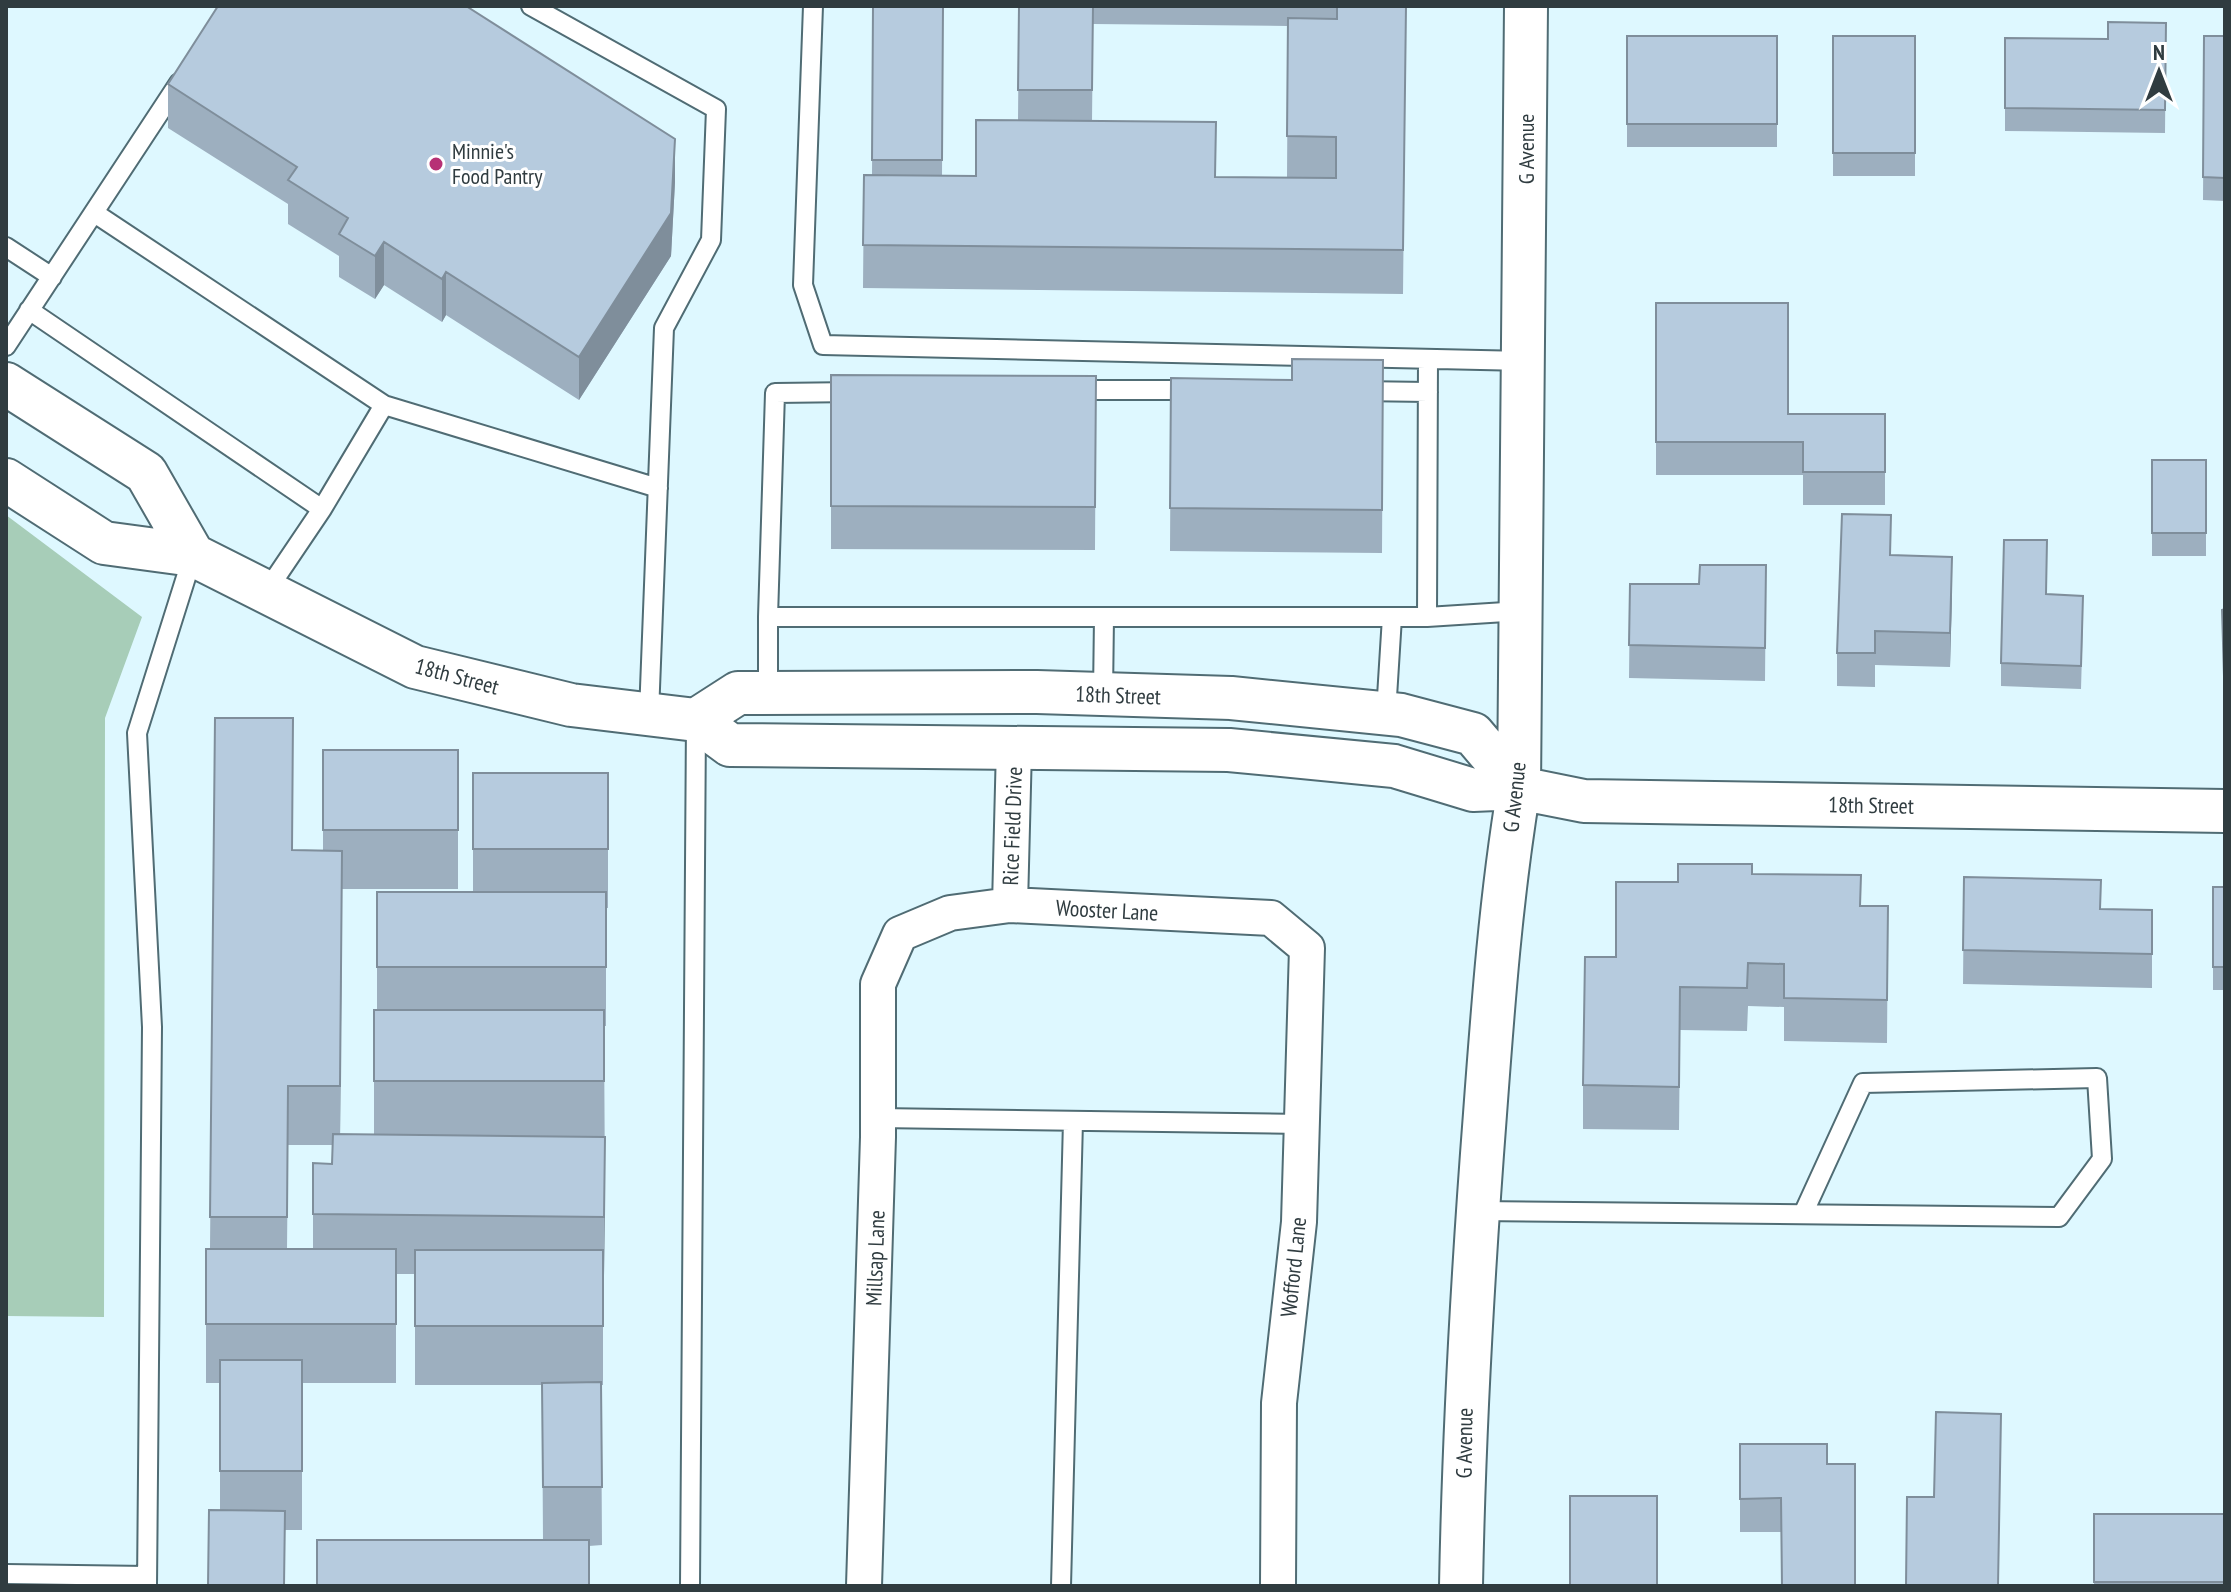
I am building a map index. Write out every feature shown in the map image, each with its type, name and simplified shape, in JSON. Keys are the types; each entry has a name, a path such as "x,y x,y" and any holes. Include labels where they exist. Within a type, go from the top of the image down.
{"street":[{"name":"G Avenue","path":"1461,1586 1465,1406 1478,1211 1504,880 1519,788 1526,6"},
{"path":"6,384 146,473 193,555"},
{"name":"18th Street","path":"6,480 104,543 193,555 415,667 571,705 696,720 730,745 1229,750 1394,766 1473,790 1519,788 1584,801 2225,811"},
{"name":"18th Street","path":"696,720 738,693 1103,694 1231,698 1386,713 1473,734 1519,788"},
{"name":"Rice Field Drive","path":"1010,905 1014,747"},
{"name":"Wooster Lane","path":"900,934 950,913 1010,905 1271,918 1307,948"},
{"name":"Millsap Lane","path":"864,1586 878,1118 878,984 900,934"},
{"name":"Wofford Lane","path":"1278,1586 1279,1403 1299,1222 1307,948"}],"lane":[{"path":"531,6 716,109 711,240 664,328 649,714"},
{"path":"813,6 803,285 823,345 1525,361"},
{"path":"6,346 96,214 187,71"},
{"path":"96,214 384,405 658,488"},
{"path":"6,247 52,277"},
{"path":"29,310 322,509"},
{"path":"1427,617 1428,359"},
{"path":"1054,390 1209,390"},
{"path":"1334,391 1428,392"},
{"path":"768,693 775,393 868,392"},
{"path":"266,592 322,509 384,405"},
{"path":"6,1574 147,1581 152,1027 137,733 193,555"},
{"path":"768,617 1427,617 1521,611"},
{"path":"1103,694 1104,617"},
{"path":"1386,713 1392,617"},
{"path":"690,1586 696,720"},
{"path":"1478,1211 2059,1217 2102,1159 2097,1078 1863,1083 1803,1214"},
{"path":"878,1118 1302,1124"},
{"path":"1061,1586 1073,1121"}],"green space":[{"path":"6,515 142,617 105,718 104,1317 6,1316"}],"building":[{"path":"218,6 466,6 675,139 671,213 579,357 446,272 442,279 384,242 375,256 339,234 348,218 288,180 297,167 168,84"},
{"path":"873,6 943,6 942,160 872,160"},
{"path":"1019,6 1093,6 1092,90 1018,90"},
{"path":"1337,6 1406,6 1403,250 863,245 864,175 976,176 976,120 1216,122 1215,177 1336,178 1336,137 1287,136 1288,18 1337,19"},
{"path":"2108,22 2166,23 2165,110 2005,108 2005,38 2108,39"},
{"path":"1627,36 1777,36 1777,124 1627,124"},
{"path":"1833,36 1915,36 1915,153 1833,153"},
{"path":"2204,36 2225,36 2225,178 2203,177"},
{"path":"1656,303 1788,303 1788,414 1885,414 1885,472 1803,472 1803,442 1656,442"},
{"path":"1292,359 1383,360 1382,510 1170,508 1171,378 1292,380"},
{"path":"831,375 1096,376 1095,507 831,506"},
{"path":"2152,460 2206,460 2206,533 2152,533"},
{"path":"1842,514 1891,515 1890,555 1952,557 1950,633 1875,631 1875,653 1837,653"},
{"path":"2004,540 2047,540 2046,594 2083,596 2081,666 2001,663"},
{"path":"1700,565 1766,565 1765,648 1629,645 1630,584 1699,584"},
{"path":"2225,609 2225,676 2224,676 2222,610"},
{"path":"215,718 293,718 292,850 342,851 340,1086 288,1086 287,1217 210,1217"},
{"path":"323,750 458,750 458,830 323,830"},
{"path":"473,773 608,773 608,849 473,849"},
{"path":"1678,864 1752,864 1752,874 1861,875 1860,906 1888,906 1887,1000 1784,998 1784,964 1748,963 1747,988 1680,987 1679,1087 1583,1085 1585,957 1616,957 1616,882 1678,882"},
{"path":"1964,877 2101,880 2100,909 2152,910 2152,954 1963,950"},
{"path":"2213,887 2225,887 2225,967 2213,967"},
{"path":"377,892 606,892 606,967 377,967"},
{"path":"374,1010 604,1010 604,1081 374,1081"},
{"path":"333,1134 605,1137 604,1217 313,1214 313,1163 332,1164"},
{"path":"206,1249 396,1249 396,1324 206,1324"},
{"path":"415,1250 603,1250 603,1326 415,1326"},
{"path":"220,1360 302,1360 302,1471 220,1471"},
{"path":"601,1382 602,1487 543,1487 542,1383"},
{"path":"1936,1412 2001,1414 1998,1586 1906,1586 1907,1497 1934,1497"},
{"path":"1740,1444 1827,1444 1827,1464 1855,1464 1855,1586 1782,1586 1781,1498 1740,1499"},
{"path":"1570,1496 1657,1496 1657,1586 1570,1586"},
{"path":"209,1510 285,1511 284,1586 208,1586"},
{"path":"2094,1514 2225,1514 2225,1582 2094,1582"},
{"path":"317,1540 589,1540 589,1586 317,1586"}],"place":[{"name":"Minnie's Food Pantry","path":"436,164"}]}
